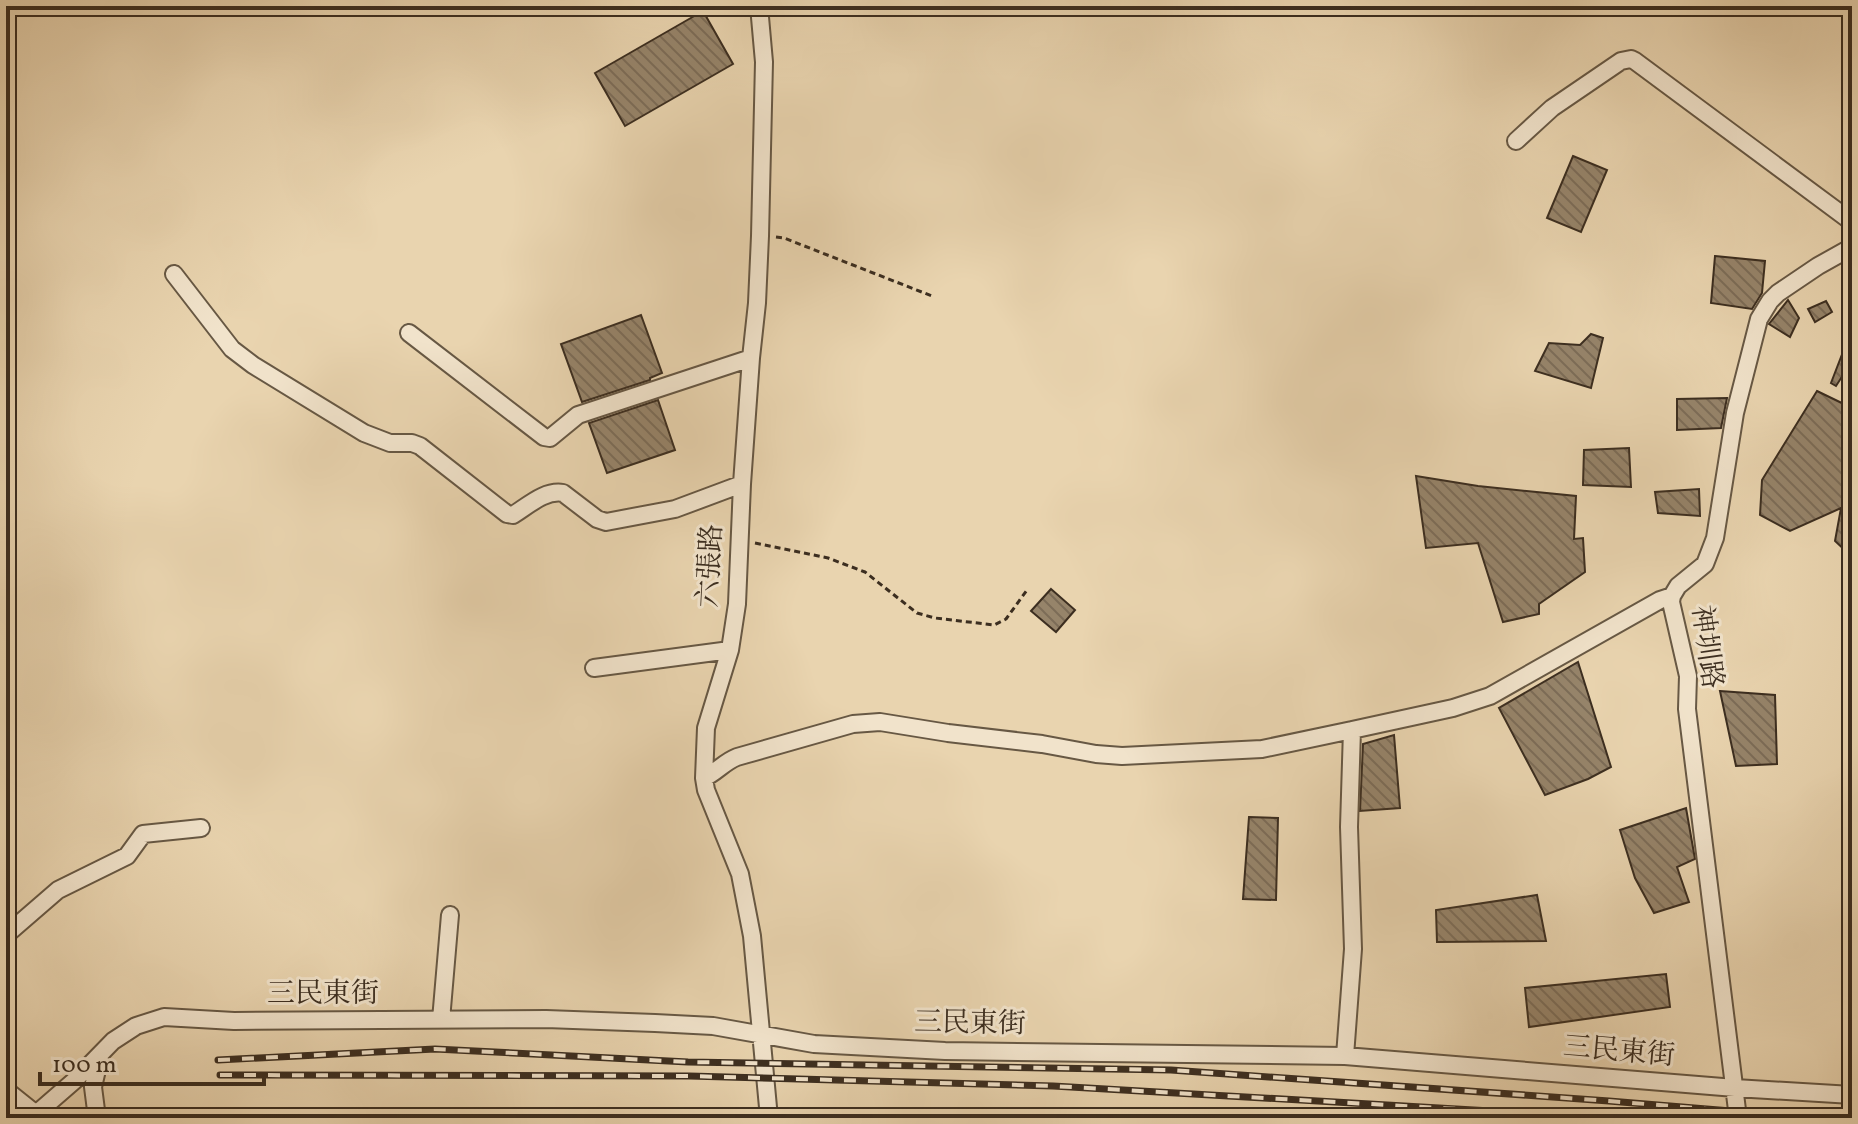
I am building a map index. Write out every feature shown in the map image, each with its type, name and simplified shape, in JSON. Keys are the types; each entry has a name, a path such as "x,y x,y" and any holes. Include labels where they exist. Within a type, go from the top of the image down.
{"street":[{"name":"六張路","path":"759,6 764,62 760,236 742,484 737,604 730,650 706,728 704,778 740,874 752,936 769,1118"},
{"path":"1516,141 1552,108 1621,61 1631,59 1692,101 1852,222"},
{"name":"神圳路","path":"1738,1118 1687,709 1688,676 1671,602 1678,586 1705,564 1715,538 1735,413 1759,319 1778,293 1852,247"},
{"path":"174,274 232,349 253,365 364,433 390,443 420,446 507,514 513,515 545,495 559,492 606,522 675,509 742,484"},
{"path":"409,333 544,437 550,438 578,415 751,358"},
{"path":"704,778 717,773 725,763 737,757 867,722 1122,756 1262,749 1453,708 1490,696 1672,596"},
{"path":"594,668 730,650"},
{"path":"1345,1056 1353,949 1349,827 1352,730"},
{"path":"6,935 58,890 127,856 143,834 201,828"},
{"path":"441,1020 450,915"},
{"name":"三民東街","path":"38,1116 113,1041 136,1026 164,1017 234,1021 546,1019 655,1023 713,1026 814,1044 945,1051 1345,1056 1852,1095"},
{"path":"97,1118 93,1087 100,1055"},
{"path":"6,1090 38,1116"}],"path":[{"path":"760,236 784,238 932,296"},
{"path":"740,540 828,558 865,572 917,613 935,618 994,625 1006,619 1027,590"}],"building":[{"path":"703,11 733,64 625,126 595,73"},
{"path":"1573,156 1607,170 1581,232 1547,218"},
{"path":"1715,256 1765,261 1762,293 1752,309 1711,303"},
{"path":"1788,300 1799,318 1790,337 1769,324"},
{"path":"1826,301 1832,312 1815,322 1808,309"},
{"path":"641,315 662,373 650,380 582,402 561,344"},
{"path":"1851,331 1852,361 1836,386 1831,383"},
{"path":"1591,334 1603,338 1591,388 1535,371 1549,343 1580,345"},
{"path":"1817,391 1852,408 1852,557 1835,541 1841,508 1790,531 1760,515 1762,480"},
{"path":"1727,398 1721,428 1677,430 1677,399"},
{"path":"658,400 675,450 607,473 589,423"},
{"path":"1629,448 1631,487 1583,485 1584,450"},
{"path":"1416,476 1576,496 1574,539 1583,538 1585,572 1539,604 1539,614 1503,622 1478,543 1426,548"},
{"path":"1699,489 1700,516 1658,513 1655,492"},
{"path":"1051,589 1075,610 1056,632 1031,611"},
{"path":"1578,662 1611,767 1545,795 1499,708"},
{"path":"1720,691 1775,695 1777,764 1736,766"},
{"path":"1394,735 1400,808 1360,811 1363,744"},
{"path":"1686,808 1695,859 1677,867 1689,902 1654,913 1635,878 1620,830"},
{"path":"1249,817 1278,818 1276,900 1243,899"},
{"path":"1537,895 1546,941 1437,942 1436,910"},
{"path":"1666,974 1670,1007 1529,1027 1525,988"}],"railway":[{"path":"218,1060 435,1049 688,1062 1171,1070 1817,1118"},
{"path":"220,1075 689,1076 1053,1086 1616,1118"}]}
